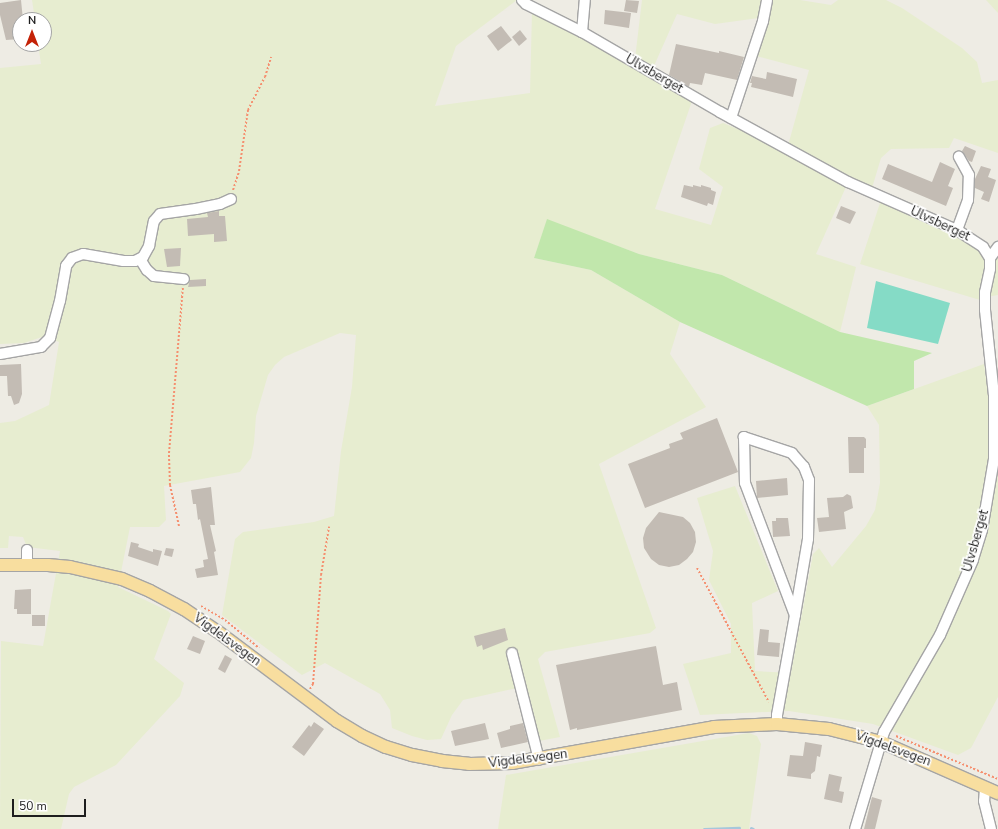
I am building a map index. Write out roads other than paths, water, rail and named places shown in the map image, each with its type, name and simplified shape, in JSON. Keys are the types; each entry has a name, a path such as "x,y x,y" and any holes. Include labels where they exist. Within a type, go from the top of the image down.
{"main road":[{"name":"Vigdelsvegen","path":"0,566 63,566 122,579 150,591 184,609 310,693 337,721 362,736 386,747 442,761 469,764 495,764 539,760 714,727 777,720 829,729 881,742 998,793"}],"street":[{"name":"Ulvsberget","path":"522,0 526,4 582,32 731,118 848,182 957,230 983,247 990,258 990,269 985,292 985,310 994,395 994,459 982,530 970,567 940,635 881,742 855,829"},
{"path":"582,32 586,0"},
{"path":"731,118 763,22 767,0"},
{"path":"957,230 968,200 969,175 959,157"},
{"path":"0,354 41,347 50,338 60,302 66,266 72,258 83,254 124,261 140,259 143,257 149,246 154,222 160,214 202,208 231,199"},
{"path":"990,258 998,247"},
{"path":"140,259 147,270 154,276 184,279"},
{"path":"777,720 808,539 809,480 804,467 792,454 744,436 746,483 795,614"},
{"path":"26,565 27,550"},
{"path":"512,653 539,760"},
{"path":"985,788 984,801 991,829"}],"waterway":[{"path":"704,829 739,828"}]}
